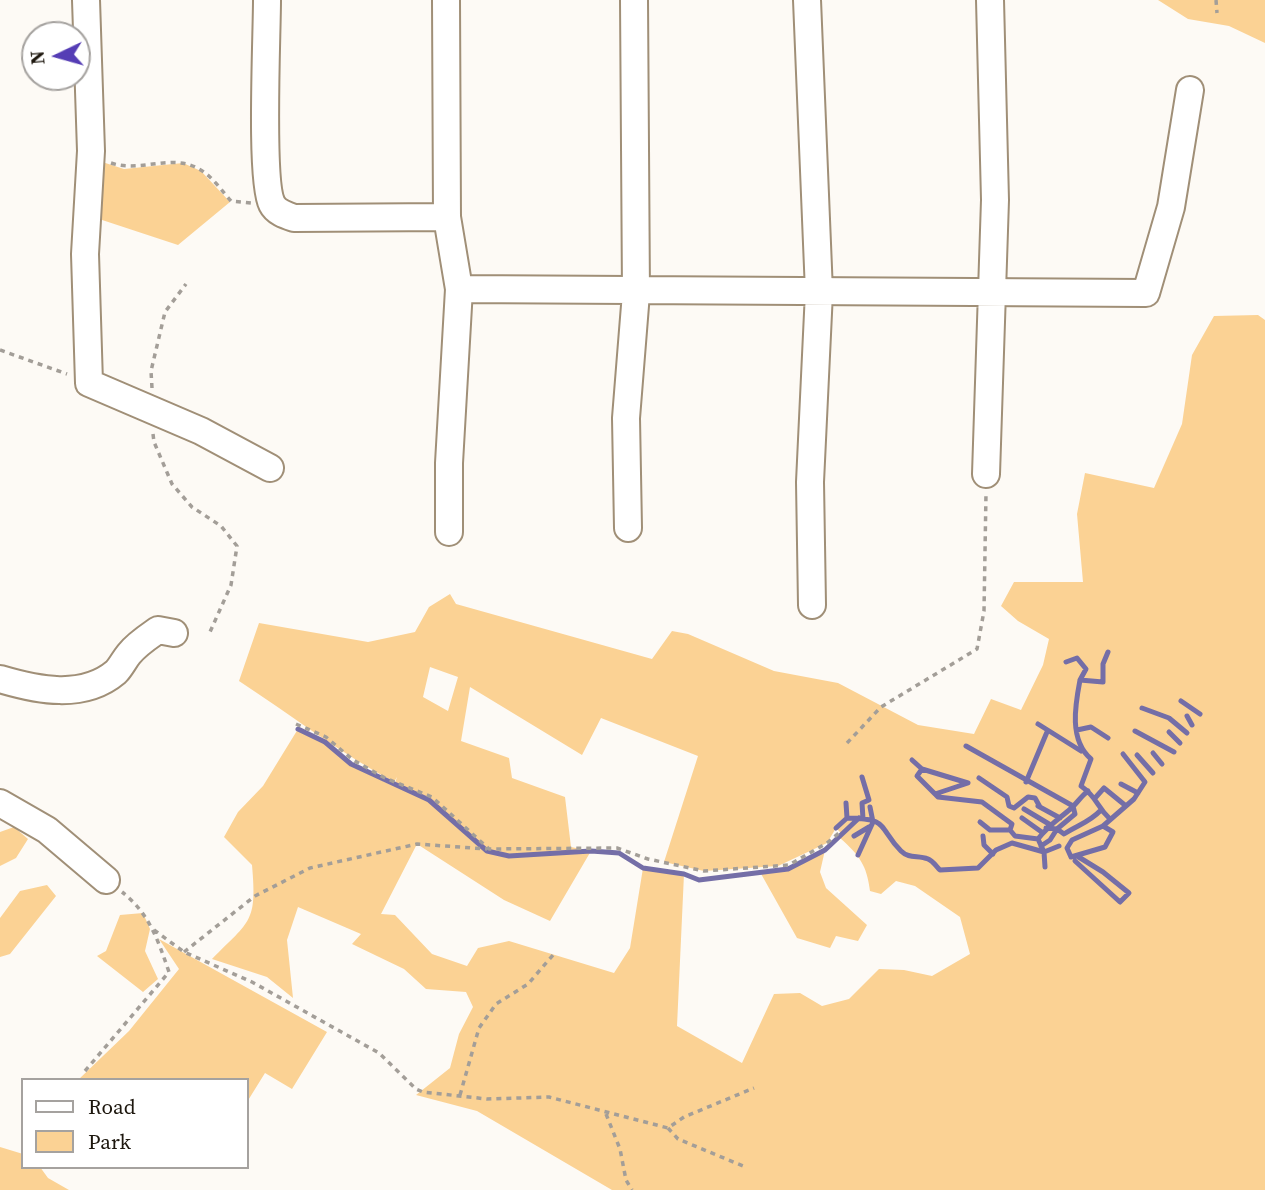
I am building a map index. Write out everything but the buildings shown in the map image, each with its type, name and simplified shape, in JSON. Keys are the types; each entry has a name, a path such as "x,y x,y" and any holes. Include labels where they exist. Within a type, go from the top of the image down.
{"street":[{"path":"86,0 91,151 85,254 89,383 201,431 270,468"},
{"path":"267,0 268,195 274,208 294,218 447,217"},
{"path":"446,0 447,217 459,289 449,463 449,532"},
{"path":"628,528 626,418 636,293 634,0"},
{"path":"807,0 819,292 810,482 812,605"},
{"path":"985,474 994,292 995,200 989,0"},
{"path":"459,289 636,293 1146,293 1171,207 1190,90"},
{"path":"0,679 41,690 73,690 94,685 117,671 130,653 147,637 159,630 174,633"},
{"path":"0,803 47,830 106,880"}],"path":[{"path":"1216,0 1217,13"},
{"path":"91,151 97,158 125,168 183,162 202,170 231,201 274,208"},
{"path":"186,284 165,312 151,371 153,442 172,484 192,508 220,526 237,546 231,586 210,632"},
{"path":"0,350 89,383"},
{"path":"847,743 881,707 977,649 984,611 983,569 988,529 985,474"},
{"path":"296,724 326,737 353,760 384,778 432,797 489,849"},
{"path":"184,952 255,896 310,868 417,844 489,849 617,848 648,859 704,871 789,865 827,844 840,832"},
{"path":"85,1071 169,972 154,930 137,904 106,880"},
{"path":"154,930 184,952 251,982 379,1053 416,1089 488,1099 549,1097 668,1128 678,1139 743,1166"},
{"path":"460,1095 479,1028 496,1004 528,984 553,955"},
{"path":"668,1128 684,1117 754,1088"},
{"path":"606,1114 620,1149 626,1180 632,1190"}],"green space":[{"path":"1158,0 1265,0 1265,43 1229,26 1188,19"},
{"path":"96,160 124,169 183,163 201,171 230,202 178,245 93,217"},
{"path":"1258,315 1265,320 1265,1190 612,1190 477,1111 416,1095 450,1068 459,1034 473,1007 466,992 426,989 404,969 352,944 361,934 298,907 287,940 293,998 267,977 212,959 243,927 252,910 252,865 224,837 238,812 263,786 298,729 381,780 394,786 397,777 394,782 374,771 239,681 259,623 368,642 415,632 429,607 450,594 456,604 652,659 672,631 688,634 774,671 838,683 918,725 974,734 991,699 1021,710 1043,665 1049,639 1018,621 1001,606 1014,582 1083,582 1077,514 1085,473 1154,488 1182,424 1192,355 1214,316","holes":["430,667 458,677 448,711 423,697","470,687 582,755 601,718 698,756 664,862 704,871 778,866 827,843 836,828 840,832 840,838 861,861 870,891 881,894 896,881 915,886 960,917 970,954 932,976 904,970 879,969 849,999 822,1006 800,993 774,994 742,1063 677,1026 684,874 643,868 630,948 614,973 509,941 478,948 467,966 432,954 395,915 381,914 417,844 504,900 550,921 591,851 571,847 565,797 512,778 509,758 461,741"]},
{"path":"14,827 28,839 16,858 0,866 0,832"},
{"path":"825,850 820,872 826,888 867,925 858,941 836,936 830,948 797,938 760,872 788,869"},
{"path":"47,885 56,896 10,954 0,957 0,918 20,891"},
{"path":"143,913 150,929 145,951 158,979 143,992 97,956 106,951 120,915"},
{"path":"159,939 327,1032 292,1089 265,1073 248,1100 248,1078 80,1078 129,1031 179,969"},
{"path":"0,1147 21,1153 21,1169 41,1169 48,1178 69,1190 0,1190"}],"waterway":[{"path":"1108,652 1103,664 1103,682 1080,680 1075,722 1079,742 1091,759 1081,786 1091,794 1110,819"},
{"path":"1066,662 1077,658 1086,669 1080,680"},
{"path":"1181,701 1200,714"},
{"path":"1142,708 1169,718 1187,733"},
{"path":"1187,716 1192,725"},
{"path":"1038,724 1081,751"},
{"path":"1077,730 1091,727 1108,738"},
{"path":"298,729 325,742 351,764 429,800 487,851 509,856 591,851 619,853 643,868 684,874 699,880 788,869 825,850 859,818"},
{"path":"1135,731 1174,752"},
{"path":"1026,782 1047,732"},
{"path":"1169,732 1180,743"},
{"path":"966,746 1073,806 1075,814 1057,829 1046,828"},
{"path":"1153,753 1162,764"},
{"path":"1071,857 1105,847 1113,832 1103,826 1134,799 1145,782 1123,754"},
{"path":"1137,755 1153,773"},
{"path":"912,760 922,769 917,776 938,797 982,802 1012,824 1010,830 1015,836 1038,839"},
{"path":"922,769 968,783 935,794"},
{"path":"862,777 869,800 862,803 863,819"},
{"path":"979,778 1007,797 1009,806 1014,808 1028,797 1035,798 1040,807"},
{"path":"1121,784 1138,793"},
{"path":"1096,797 1104,788 1126,806"},
{"path":"1045,867 1044,852 1038,839 1088,791"},
{"path":"846,803 847,818"},
{"path":"1038,806 1060,818"},
{"path":"858,855 873,822 870,807"},
{"path":"1024,809 1049,824"},
{"path":"1041,846 1050,840 1057,829 1064,834 1101,810"},
{"path":"836,828 847,818 877,822 904,853 930,860 940,870 978,868 996,850 1012,843 1044,852 1059,846"},
{"path":"1022,818 1043,833"},
{"path":"980,822 990,830 1010,830"},
{"path":"1071,857 1067,848 1072,840 1103,826"},
{"path":"854,836 869,827"},
{"path":"983,836 984,845 993,854"},
{"path":"1075,861 1120,902 1129,893 1077,856"}]}
